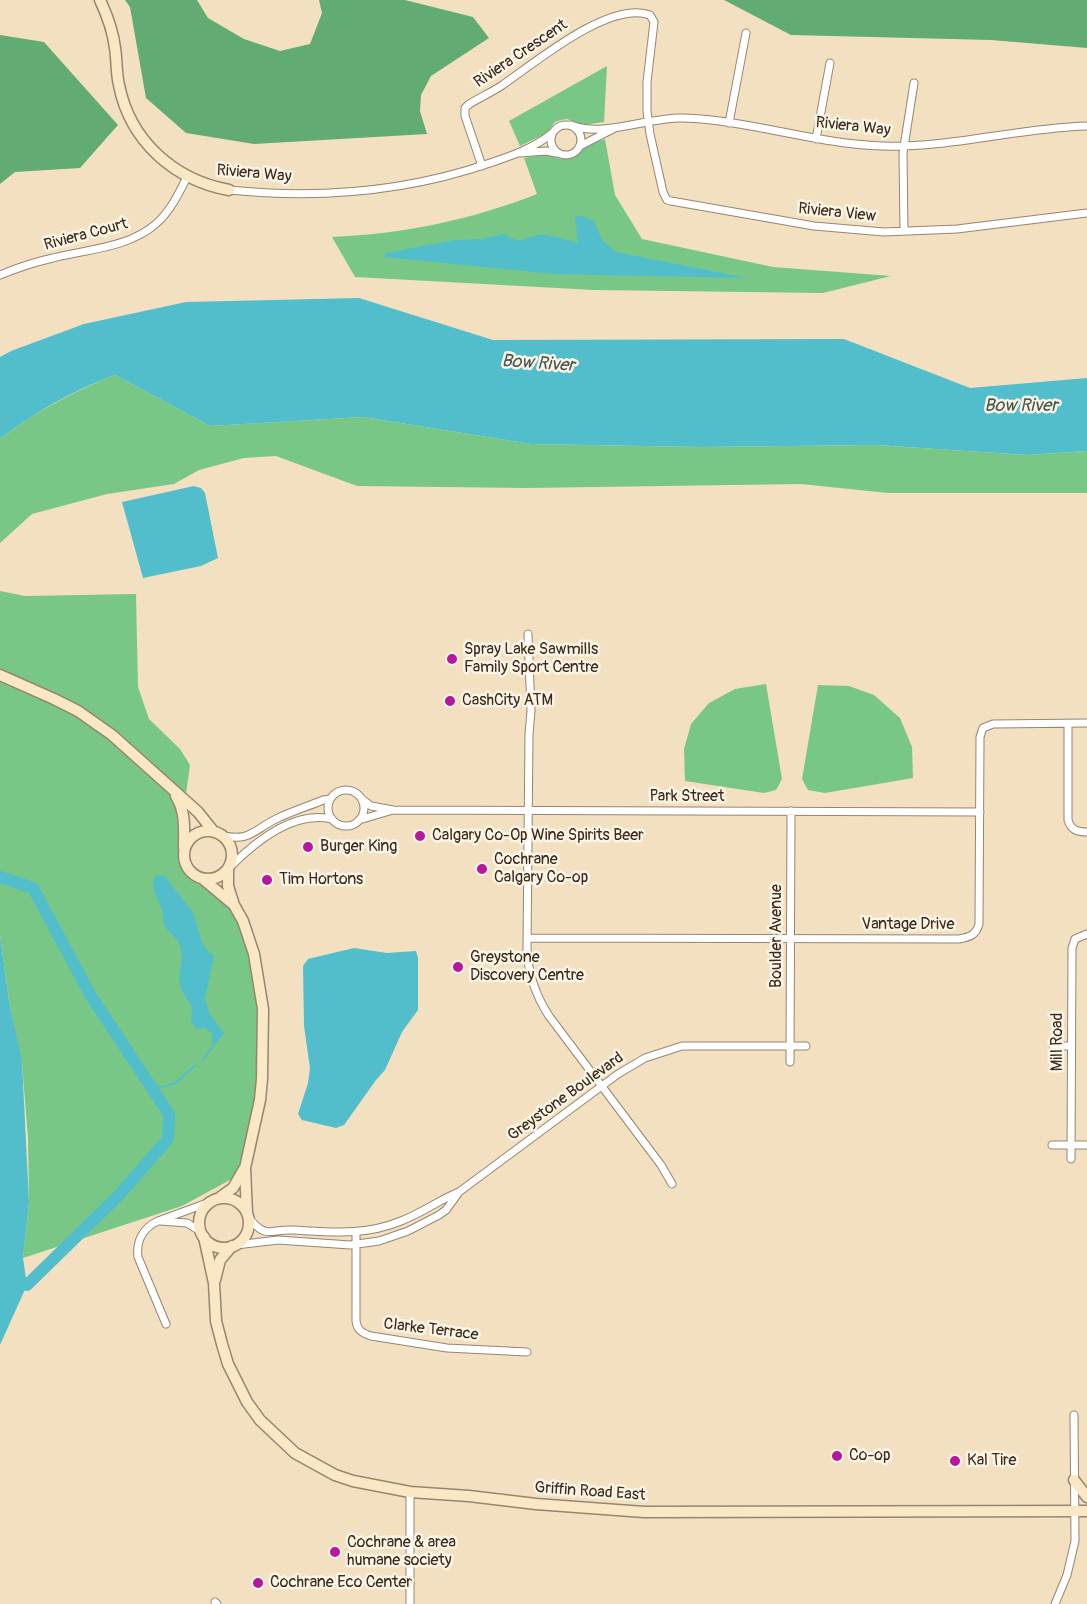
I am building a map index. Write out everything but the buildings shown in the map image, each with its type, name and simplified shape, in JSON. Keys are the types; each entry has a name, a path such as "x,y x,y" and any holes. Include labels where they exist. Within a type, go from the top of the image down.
{"main road":[{"name":"Riviera Way","path":"100,0 113,35 119,86 127,112 139,133 152,150 187,177 229,190"},
{"path":"0,675 54,699 98,724 137,756 231,846 228,886 254,954 264,1031 260,1100 245,1168 247,1233 234,1245 216,1246 202,1234 200,1215 214,1200 233,1188 245,1168"},
{"path":"171,788 183,810 184,859 191,872 234,905"},
{"path":"184,852 187,844 198,834 217,833"},
{"path":"203,879 218,877 229,868"},
{"path":"214,1200 236,1201 248,1215"},
{"name":"Griffin Road East","path":"202,1234 214,1283 216,1321 225,1356 238,1387 260,1420 295,1453 335,1475 370,1486 536,1504 644,1512 1087,1511"},
{"name":"Griffin Road East","path":"214,1283 220,1260 234,1245"},
{"path":"1074,1480 1087,1497"}],"street":[{"name":"Riviera Crescent","path":"482,166 465,116 468,105 504,84 592,22 614,14 644,12 652,16 654,22 647,82 648,121"},
{"path":"729,123 746,33"},
{"path":"816,139 830,63"},
{"path":"904,231 903,146 914,83"},
{"name":"Riviera Way","path":"520,153 562,125 583,129 681,118 729,123 862,145 903,146 942,144 1087,126"},
{"name":"Riviera View","path":"648,121 663,192 671,201 831,228 904,231 966,228 1087,213"},
{"path":"571,125 579,131 580,146"},
{"name":"Riviera Way","path":"229,190 306,193 358,192 425,182 520,153 546,150 564,156 574,153 580,146 616,127"},
{"path":"551,134 550,143 560,154"},
{"name":"Riviera Court","path":"0,275 41,261 134,238 151,228 164,216 187,177"},
{"path":"528,634 531,711 527,938 530,973 540,1002 661,1165 672,1184"},
{"name":"Vantage Drive","path":"527,938 959,939 972,936 978,930 979,924 980,737 983,728 993,724 1087,723"},
{"path":"1068,724 1068,820 1075,830 1087,832"},
{"path":"229,868 265,838 304,818 316,816 332,819 344,826 359,820 364,811 357,794 346,790 337,792 330,799 328,809 332,819"},
{"path":"217,833 236,838 246,837 280,817 330,799"},
{"name":"Park Street","path":"361,799 371,806 393,810 980,812"},
{"name":"Park Street","path":"359,820 393,810"},
{"name":"Boulder Avenue","path":"790,1062 791,811"},
{"name":"Mill Road","path":"1071,1159 1072,944 1080,935 1087,934"},
{"name":"Greystone Boulevard","path":"248,1215 257,1227 270,1233 288,1230 341,1233 376,1229 402,1221 459,1192 601,1087 645,1058 673,1048 695,1046 806,1046"},
{"path":"1053,1046 1071,1046"},
{"path":"1052,1145 1087,1145"},
{"name":"Greystone Boulevard","path":"234,1245 278,1240 327,1245 356,1244 388,1238 417,1227 446,1210 459,1192"},
{"path":"166,1324 138,1253 141,1235 151,1224 214,1200"},
{"path":"158,1221 187,1223 202,1234"},
{"name":"Clarke Terrace","path":"356,1232 356,1321 362,1333 447,1348 527,1352"},
{"path":"1055,1604 1067,1575 1074,1549 1074,1415"},
{"path":"410,1492 410,1604"}],"green space":[{"path":"125,0 197,0 208,18 244,39 280,51 310,44 322,13 319,0 405,0 473,17 489,38 431,76 421,95 420,111 427,134 254,144 186,133 146,98 130,7"},
{"path":"724,0 1087,0 1087,48 991,40 791,35"},
{"path":"0,35 44,42 118,125 80,168 15,172 0,184"},
{"path":"607,66 604,122 583,125 567,119 561,120 555,122 547,133 520,146 509,121"},
{"path":"605,139 615,195 642,239 773,267 891,276 823,293 594,290 355,277 332,237 410,229 462,218 512,203 537,194 524,158 546,154 561,159 570,158 583,147"},
{"path":"115,375 210,426 363,417 531,444 700,447 876,445 1027,455 1087,451 1087,493 888,493 801,484 527,488 357,486 276,456 244,458 199,470 174,484 107,494 32,514 0,543 0,439 55,403"},
{"path":"0,591 25,596 136,594 138,687 149,719 180,749 190,765 178,852 192,879 234,905 250,940 264,1055 241,1174 182,1206 23,1258 29,1202 28,1139 22,1064 9,1001 0,935"},
{"path":"766,684 782,779 776,790 764,793 685,781 684,749 691,724 709,703 735,689"},
{"path":"818,685 849,686 874,695 900,718 912,747 913,778 825,793 808,790 802,779"}],"water":[{"path":"575,216 594,221 602,240 616,252 747,278 554,274 384,257 386,253 455,240 483,239 504,234 516,240 545,235 578,243"},
{"name":"Bow River","path":"359,298 493,340 844,339 970,388 1087,378 1087,451 1027,455 876,445 700,447 531,444 363,417 210,426 115,375 55,402 0,439 0,357 11,351 84,324 186,302"},
{"path":"194,486 201,488 205,493 218,558 201,566 143,578 122,502"},
{"path":"156,875 165,876 193,913 203,945 214,957 205,999 210,1014 224,1033 214,1045 212,1044 212,1032 208,1032 206,1028 197,1029 191,1022 192,1008 180,983 181,951 178,941 164,924 162,910 154,888"},
{"path":"0,935 9,1001 22,1061 29,1202 23,1258 27,1285 0,1345"},
{"path":"354,948 387,953 416,951 418,1010 402,1032 385,1070 344,1125 336,1128 302,1120 298,1114 308,1083 310,1068 304,1026 303,966 308,959"}],"waterway":[{"path":"0,877 33,888 91,996 169,1114 168,1139 120,1194 27,1285"},
{"path":"202,1061 214,1045"},
{"path":"153,1090 175,1083 195,1066"}],"place":[{"name":"Spray Lake Sawmills Family Sport Centre","path":"452,659"},
{"name":"CashCity ATM","path":"450,701"},
{"name":"Calgary Co-Op Wine Spirits Beer","path":"420,836"},
{"name":"Burger King","path":"308,847"},
{"name":"Cochrane Calgary Co-op","path":"482,869"},
{"name":"Tim Hortons","path":"267,880"},
{"name":"Greystone Discovery Centre","path":"458,967"},
{"name":"Co-op","path":"837,1456"},
{"name":"Kal Tire","path":"955,1461"},
{"name":"Cochrane & area humane society","path":"335,1552"},
{"name":"Cochrane Eco Center","path":"258,1583"}]}
